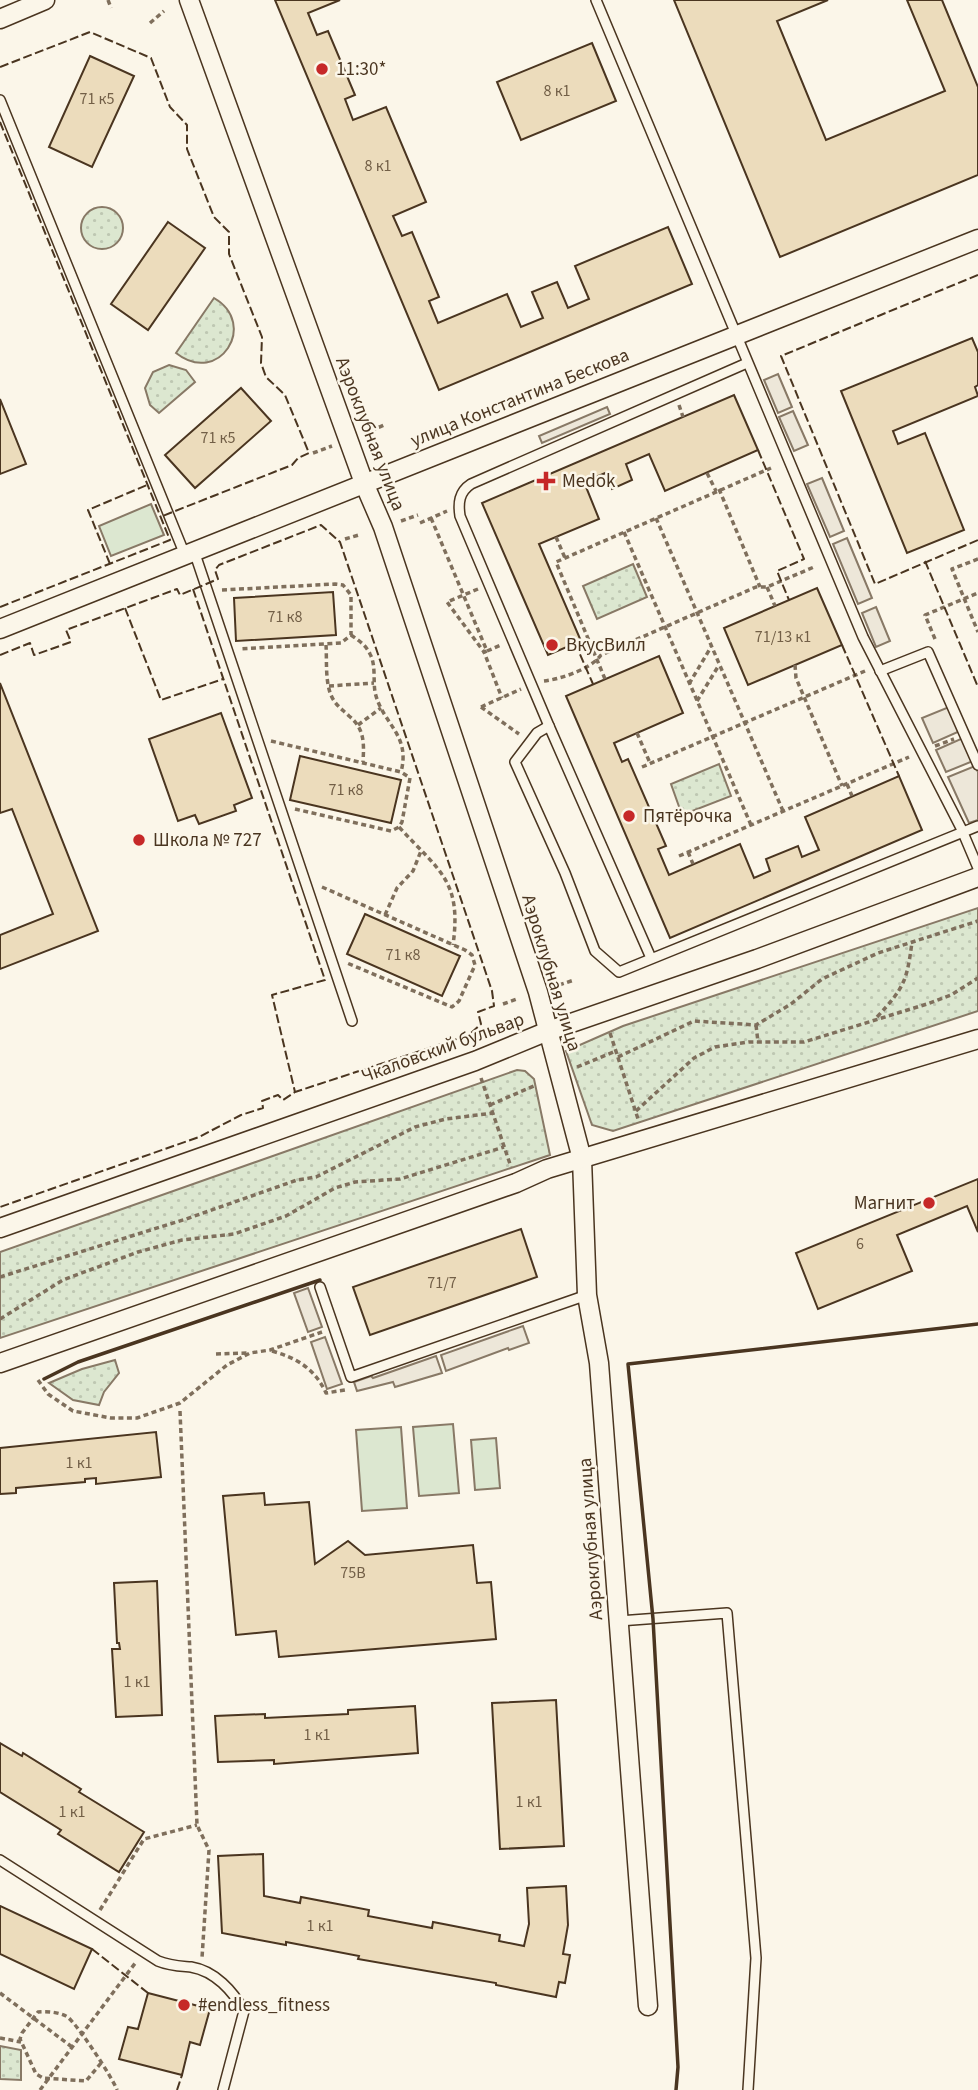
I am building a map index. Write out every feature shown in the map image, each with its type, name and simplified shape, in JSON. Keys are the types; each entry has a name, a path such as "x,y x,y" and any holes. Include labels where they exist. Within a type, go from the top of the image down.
{"street":[{"path":"0,19 45,0"},
{"name":"Аэроклубная улица","path":"189,0 383,527 538,992 582,1159 587,1295 598,1363 648,2006"},
{"name":"улица Константина Бескова","path":"0,629 978,239"},
{"name":"Чкаловский бульвар","path":"0,1228 475,1061 548,1031 757,959 978,877"},
{"path":"0,1363 582,1159 978,1039"}],"lane":[{"path":"596,0 863,637 963,832 978,868"},
{"path":"0,100 207,591 352,1021"},
{"path":"651,958 548,726 460,516 458,500 465,488 471,484 747,363"},
{"path":"880,671 928,652 978,765"},
{"path":"548,726 537,733 515,762 565,873 595,951 619,972 978,826"},
{"path":"320,1287 351,1377 587,1295"},
{"path":"618,1621 727,1613 756,1958 748,2090"},
{"path":"0,1860 158,1961 202,1970 223,1982 236,1996 244,2011 223,2090"}],"path":[{"path":"108,0 111,8"},
{"path":"150,23 164,11"},
{"path":"371,430 386,424"},
{"path":"313,453 334,445"},
{"path":"605,679 556,562 771,468"},
{"path":"707,472 760,587"},
{"path":"420,523 459,507"},
{"path":"401,521 418,515"},
{"path":"656,517 783,811"},
{"path":"431,518 487,651 484,652"},
{"path":"624,532 751,825"},
{"path":"345,539 359,535"},
{"path":"556,537 566,558"},
{"path":"978,559 952,569 978,632"},
{"path":"529,742 481,707 532,684 555,680 596,662 601,655 664,627 814,567"},
{"path":"207,591 343,585 351,595 351,635"},
{"path":"767,587 775,606"},
{"path":"936,641 925,615 978,593"},
{"path":"461,596 447,603 484,652 502,698"},
{"path":"227,649 341,643 351,635"},
{"path":"351,635 372,655 374,683 381,708 402,742 404,759 401,772"},
{"path":"326,644 329,693 338,707 358,724 364,741 363,762"},
{"path":"689,684 711,647"},
{"path":"696,701 719,665"},
{"path":"795,665 796,678 804,697 844,785 852,796"},
{"path":"642,767 860,673"},
{"path":"329,686 374,683"},
{"path":"358,724 381,708"},
{"path":"637,733 650,764"},
{"path":"256,738 401,772 407,774 410,782 399,827 391,831 279,805"},
{"path":"679,856 898,762"},
{"path":"399,827 447,880 453,892 456,907 453,945"},
{"path":"385,915 397,888 413,871 421,851"},
{"path":"688,852 693,864"},
{"path":"304,879 453,945 472,955 475,965 459,1001 452,1007 329,955"},
{"path":"618,1057 694,1021 756,1026 791,1004 822,979 878,953 978,921"},
{"path":"875,1019 905,982 912,942"},
{"path":"636,1111 694,1058 715,1047 758,1042 804,1042 951,995 978,978"},
{"path":"559,985 575,979"},
{"path":"503,1004 517,999"},
{"path":"756,1026 758,1042"},
{"path":"610,1033 639,1122"},
{"path":"572,1070 616,1051"},
{"path":"481,1078 511,1169"},
{"path":"490,1104 536,1085"},
{"path":"0,1278 187,1219 297,1180 316,1177 415,1127 446,1119 492,1113"},
{"path":"0,1319 62,1280 117,1259 182,1240 234,1234 286,1216 323,1194 355,1182 400,1180 504,1147"},
{"path":"216,1354 270,1350 334,1328"},
{"path":"270,1350 306,1366 326,1393 348,1390 351,1377"},
{"path":"38,1380 48,1394 73,1411 111,1418 137,1418 180,1403 227,1365 250,1353"},
{"path":"180,1411 197,1825 209,1850 202,1970"},
{"path":"94,1920 144,1839 197,1825"},
{"path":"40,2090 125,1975"},
{"path":"0,1993 72,2047"},
{"path":"101,2063 86,2081 48,2079 36,2074 21,2042 22,2033 33,2017 41,2011 65,2015 73,2021 101,2063 117,2090"},
{"path":"0,2038 21,2042"}],"green space":[{"path":"102,207 117,213 123,228 117,243 102,249 87,243 81,228 87,213"},
{"path":"214,298 227,309 233,322 233,336 228,348 219,357 206,362 192,361 176,353"},
{"path":"169,365 186,370 195,382 159,413 150,405 145,388 153,372"},
{"path":"151,504 164,535 111,556 99,526"},
{"path":"633,564 647,597 597,619 583,586"},
{"path":"719,764 731,796 682,815 671,784"},
{"path":"978,908 978,1011 613,1131 592,1125 566,1051 623,1026"},
{"path":"517,1070 525,1071 534,1079 550,1155 0,1338 0,1252"},
{"path":"115,1360 119,1373 104,1392 99,1405 73,1400 49,1383 82,1369"},
{"path":"453,1424 459,1493 419,1496 413,1427"},
{"path":"401,1427 407,1508 362,1511 356,1430"},
{"path":"496,1438 500,1488 475,1490 471,1440"},
{"path":"0,2046 21,2050 21,2080 0,2079"}],"shaded area":[{"path":"778,374 792,407 778,413 764,380"},
{"path":"607,407 610,414 542,443 539,436"},
{"path":"793,411 808,445 794,451 779,417"},
{"path":"822,478 844,531 830,537 807,484"},
{"path":"847,538 872,598 858,604 833,544"},
{"path":"876,607 890,641 876,647 862,613"},
{"path":"949,707 960,731 933,743 922,718"},
{"path":"963,738 973,761 946,772 936,750"},
{"path":"975,766 978,772 978,820 969,823 948,777"},
{"path":"308,1288 322,1327 308,1332 294,1293"},
{"path":"523,1326 529,1343 446,1371 441,1355"},
{"path":"325,1337 342,1384 327,1389 311,1342"},
{"path":"436,1356 442,1373 395,1387 393,1382 357,1391 354,1382"}],"building":[{"path":"275,0 340,0 308,13 317,35 328,31 355,95 345,99 353,120 386,107 426,202 393,216 402,236 412,232 439,297 429,301 438,323 507,294 521,327 543,318 532,292 557,282 568,308 589,299 575,266 668,227 692,284 439,390"},
{"path":"674,0 828,0 777,21 826,140 945,91 907,0 942,0 978,87 978,175 780,257"},
{"path":"592,43 616,101 521,140 497,82"},
{"path":"90,56 134,76 92,167 49,147"},
{"path":"168,222 205,248 148,330 111,304"},
{"path":"972,338 978,352 978,385 975,387 978,396 893,431 898,444 925,433 964,530 907,553 841,391"},
{"path":"241,388 271,421 195,488 165,455"},
{"path":"734,395 758,450 665,491 649,454 626,464 632,480 612,489 605,473 584,482 599,519 539,544 581,641 548,655 482,503"},
{"path":"0,399 26,464 0,474"},
{"path":"817,588 842,645 748,685 724,628"},
{"path":"333,592 336,635 236,641 234,598"},
{"path":"659,656 683,713 614,743 622,762 628,759 666,846 658,849 669,875 740,844 754,878 770,871 766,859 798,846 802,857 819,850 805,817 899,776 922,830 670,938 566,696"},
{"path":"0,683 98,931 0,969 0,935 53,914 12,809 0,813"},
{"path":"221,713 252,798 234,805 236,811 199,824 195,815 178,821 149,739"},
{"path":"300,756 401,780 391,823 290,800"},
{"path":"365,914 460,956 442,996 347,954"},
{"path":"978,1179 978,1232 967,1206 897,1235 912,1271 818,1309 796,1253"},
{"path":"521,1229 537,1277 370,1335 353,1287"},
{"path":"156,1432 161,1477 96,1484 96,1478 85,1479 85,1482 16,1488 16,1493 0,1494 0,1448"},
{"path":"264,1493 265,1505 309,1502 315,1564 348,1541 365,1555 473,1545 477,1583 491,1582 496,1639 279,1657 276,1631 236,1635 223,1496"},
{"path":"157,1581 162,1715 116,1717 112,1649 120,1649 117,1643 114,1583"},
{"path":"556,1700 564,1846 500,1849 492,1703"},
{"path":"415,1706 418,1753 274,1764 274,1760 218,1762 215,1716 265,1714 265,1718 348,1714 348,1710"},
{"path":"0,1743 22,1756 23,1753 144,1832 119,1872 58,1834 61,1830 0,1792"},
{"path":"263,1854 264,1896 300,1903 301,1897 369,1910 368,1916 432,1928 433,1922 500,1935 499,1941 524,1946 529,1924 527,1888 566,1886 568,1925 563,1954 570,1955 565,1983 559,1982 556,1997 496,1983 358,1959 359,1956 286,1942 286,1945 222,1933 218,1856"},
{"path":"0,1906 92,1949 74,1989 0,1954"},
{"path":"148,1993 210,2009 200,2045 190,2042 182,2075 119,2059 128,2027 138,2029"}],"fence":[{"path":"0,67 90,32 151,58 170,107 187,125 187,149 214,217 229,232 229,254 262,337 261,363 266,377 285,395 309,453 298,458 292,465 160,517"},
{"path":"0,122 170,540 0,607"},
{"path":"978,275 781,356 875,584 978,540"},
{"path":"758,450 804,559 777,571 789,600"},
{"path":"110,564 88,510 147,485"},
{"path":"0,655 30,643 34,655 71,642 66,630 177,589 180,595 218,579 215,570 219,565 321,525 340,542 492,991 494,1006 478,1012 481,1024 469,1035 295,1092 283,1100 278,1095 262,1101 263,1108 241,1115 199,1137 0,1207"},
{"path":"925,561 978,687"},
{"path":"193,589 325,980 272,995 295,1092"},
{"path":"125,608 161,700 223,679"},
{"path":"575,643 593,684"},
{"path":"842,645 899,776"},
{"path":"92,1949 148,1993"},
{"path":"177,2090 182,2075"}],"wall":[{"path":"44,1379 78,1362 320,1280"},
{"path":"676,2090 678,2067 653,1619 628,1364 978,1324"}],"place":[{"name":"11:30*","path":"322,69"},
{"name":"Medok","path":"546,481"},
{"name":"ВкусВилл","path":"552,645"},
{"name":"Пятёрочка","path":"629,816"},
{"name":"Школа № 727","path":"139,840"},
{"name":"Магнит","path":"929,1203"},
{"name":"#endless_fitness","path":"184,2005"}]}
